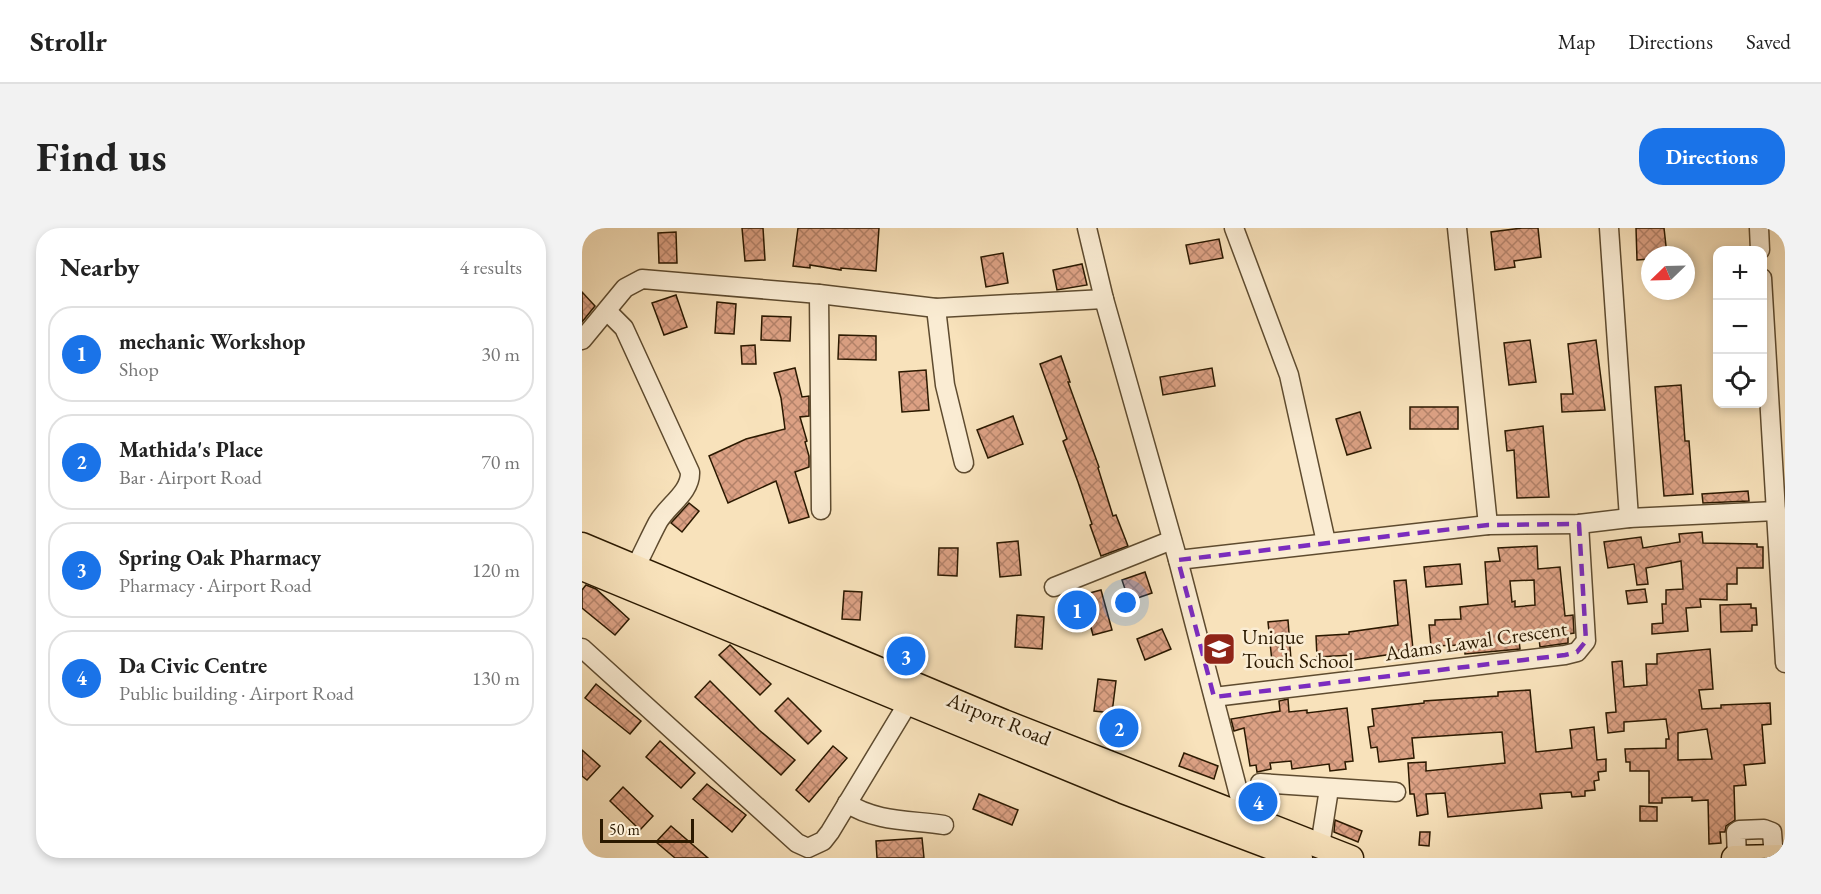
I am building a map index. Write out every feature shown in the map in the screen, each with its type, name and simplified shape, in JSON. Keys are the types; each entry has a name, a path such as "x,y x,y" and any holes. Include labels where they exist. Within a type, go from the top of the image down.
{"main road":[{"name":"Airport Road","path":"582,545 1000,731 1123,791 1310,852 1352,858"},
{"name":"Airport Road","path":"582,568 908,703 1000,731 1245,818 1310,852"},
{"path":"1735,858 1785,857"}],"street":[{"path":"1087,228 1104,299 1178,560 1245,818"},
{"path":"1234,228 1289,375 1326,542"},
{"path":"1457,228 1488,525"},
{"path":"1609,228 1629,518"},
{"path":"1759,228 1760,246"},
{"path":"582,340 625,288 642,279 819,294 936,308 1104,299"},
{"path":"819,294 821,510"},
{"path":"1766,300 1777,363 1776,511 1783,565 1785,663"},
{"path":"936,308 945,385 964,463"},
{"path":"608,311 624,328 690,472 691,479 660,519 635,568"},
{"path":"1178,560 1488,525 1579,524 1629,518 1776,511"},
{"name":"Adams Lawal Crescent","path":"1214,697 1553,657 1577,652 1586,641 1579,524"},
{"path":"1054,587 1172,540"},
{"path":"582,648 797,843 808,848 823,841 908,703"},
{"path":"1260,783 1396,792"},
{"path":"1310,852 1329,789"},
{"path":"848,803 861,812 877,817 944,825"}],"highlighted area":[{"path":"1579,524 1586,641 1577,652 1565,655 1214,697 1178,560 1488,525"}],"building":[{"path":"742,228 763,228 765,260 745,261"},
{"path":"798,228 879,228 876,271 841,268 841,270 810,265 810,268 793,266"},
{"path":"1538,228 1541,257 1514,261 1515,267 1495,270 1491,232"},
{"path":"1636,228 1664,228 1666,246 1641,246 1641,260 1637,260"},
{"path":"676,232 677,263 659,263 658,233"},
{"path":"1219,239 1223,258 1190,264 1186,245"},
{"path":"1003,253 1008,283 986,287 981,257"},
{"path":"1082,264 1087,285 1057,290 1053,270"},
{"path":"582,292 595,306 582,322"},
{"path":"676,295 687,327 664,335 652,303"},
{"path":"717,302 736,304 734,334 715,333"},
{"path":"762,316 791,317 790,341 761,340"},
{"path":"839,335 876,336 876,360 838,359"},
{"path":"1530,340 1536,382 1509,385 1504,343"},
{"path":"1596,340 1605,410 1562,412 1561,394 1573,394 1568,344"},
{"path":"755,345 756,364 742,364 741,346"},
{"path":"1061,356 1099,467 1113,516 1116,515 1128,546 1101,556 1063,441 1067,439 1040,364"},
{"path":"795,368 802,397 809,396 809,416 800,417 807,441 805,442 809,467 795,472 809,517 789,523 776,481 728,503 709,456 746,439 785,429 781,398 774,373"},
{"path":"1212,368 1215,386 1163,395 1160,377"},
{"path":"926,370 929,410 902,412 899,372"},
{"path":"1681,385 1685,441 1689,441 1693,494 1664,496 1655,387"},
{"path":"1410,407 1458,407 1458,429 1410,429"},
{"path":"1360,412 1371,448 1347,455 1336,419"},
{"path":"1013,416 1023,444 988,458 977,430"},
{"path":"1543,426 1549,497 1517,498 1514,450 1507,451 1505,431"},
{"path":"1748,491 1749,501 1703,503 1702,494"},
{"path":"689,503 699,511 682,532 671,523"},
{"path":"1702,532 1703,543 1757,544 1757,547 1763,547 1763,568 1737,568 1737,584 1727,584 1727,600 1700,599 1701,607 1686,608 1688,631 1652,634 1652,624 1663,623 1662,604 1666,604 1666,590 1683,589 1681,561 1646,568 1648,584 1637,585 1634,564 1608,568 1604,542 1641,537 1643,548 1680,542 1679,534"},
{"path":"1018,541 1021,575 1000,577 997,543"},
{"path":"1537,546 1538,569 1560,567 1565,616 1573,615 1574,633 1568,634 1568,643 1540,647 1539,639 1519,640 1520,649 1465,654 1464,645 1431,646 1429,625 1435,625 1435,620 1461,619 1460,607 1488,604 1485,562 1500,561 1498,548","holes":["1534,580 1535,605 1515,607 1515,601 1512,602 1510,581"]},
{"path":"939,548 958,548 957,576 938,575"},
{"path":"1460,564 1462,584 1426,587 1424,567"},
{"path":"1145,572 1152,593 1129,601 1122,580"},
{"path":"1406,580 1413,649 1353,660 1352,655 1317,657 1316,636 1349,634 1349,632 1398,625 1394,581"},
{"path":"586,585 596,589 629,619 615,635 582,608 582,590"},
{"path":"1645,589 1647,602 1628,604 1626,591"},
{"path":"1101,590 1112,630 1093,635 1082,595"},
{"path":"844,591 862,592 860,620 842,619"},
{"path":"1751,604 1751,608 1756,608 1757,625 1752,625 1752,631 1721,632 1720,605"},
{"path":"1017,615 1044,617 1042,649 1015,647"},
{"path":"1288,620 1291,660 1272,662 1268,622"},
{"path":"1162,629 1171,649 1145,660 1137,639"},
{"path":"730,645 771,684 760,695 719,655"},
{"path":"1710,649 1713,689 1699,690 1702,709 1721,708 1721,705 1770,703 1771,724 1762,725 1765,763 1744,765 1746,785 1734,786 1735,820 1726,826 1725,832 1720,832 1721,843 1709,844 1708,800 1692,801 1692,797 1662,798 1662,803 1649,803 1649,771 1630,771 1630,762 1626,762 1625,749 1666,748 1666,739 1669,739 1666,719 1624,722 1624,731 1608,733 1606,713 1616,712 1612,662 1622,661 1624,687 1647,685 1646,664 1657,664 1657,654","holes":["1707,729 1712,759 1678,760 1678,733"]},
{"path":"1098,679 1116,681 1112,713 1094,711"},
{"path":"710,681 759,730 795,760 781,775 695,697"},
{"path":"596,684 641,721 630,734 585,698"},
{"path":"1530,690 1536,752 1572,748 1570,730 1594,727 1597,760 1606,759 1606,771 1598,772 1599,780 1594,781 1595,790 1585,791 1585,796 1572,797 1571,792 1540,794 1542,808 1448,817 1445,793 1426,794 1428,814 1417,816 1414,794 1410,794 1408,763 1426,762 1426,771 1505,763 1502,732 1412,738 1414,758 1379,762 1377,747 1371,748 1368,727 1374,726 1372,709 1424,703 1424,701 1498,696 1498,692"},
{"path":"788,698 821,731 808,744 775,711"},
{"path":"1288,699 1289,712 1307,710 1307,713 1347,708 1353,761 1345,762 1346,769 1330,771 1329,764 1292,769 1291,761 1270,763 1271,769 1257,772 1256,765 1250,766 1244,728 1234,731 1231,719 1280,711 1279,701"},
{"path":"660,741 695,773 681,788 646,757"},
{"path":"833,746 847,758 809,802 796,790"},
{"path":"582,750 600,766 587,780 582,776"},
{"path":"1184,753 1218,766 1214,779 1179,766"},
{"path":"707,784 746,815 732,832 693,799"},
{"path":"623,787 653,816 640,830 610,801"},
{"path":"979,794 1018,810 1012,825 973,809"},
{"path":"1640,806 1657,807 1657,821 1640,821"},
{"path":"1335,820 1362,831 1358,842 1334,832"},
{"path":"671,826 708,858 675,858 656,842"},
{"path":"1420,832 1430,832 1429,846 1419,845"},
{"path":"922,838 924,858 877,858 876,841"}],"place":[{"name":"mechanic Workshop","path":"1077,610"},
{"name":"Unique Touch School","path":"1219,649"},
{"name":"Spring Oak Pharmacy","path":"906,656"},
{"name":"Mathida's Place","path":"1119,728"},
{"name":"Da Civic Centre","path":"1258,802"}]}
